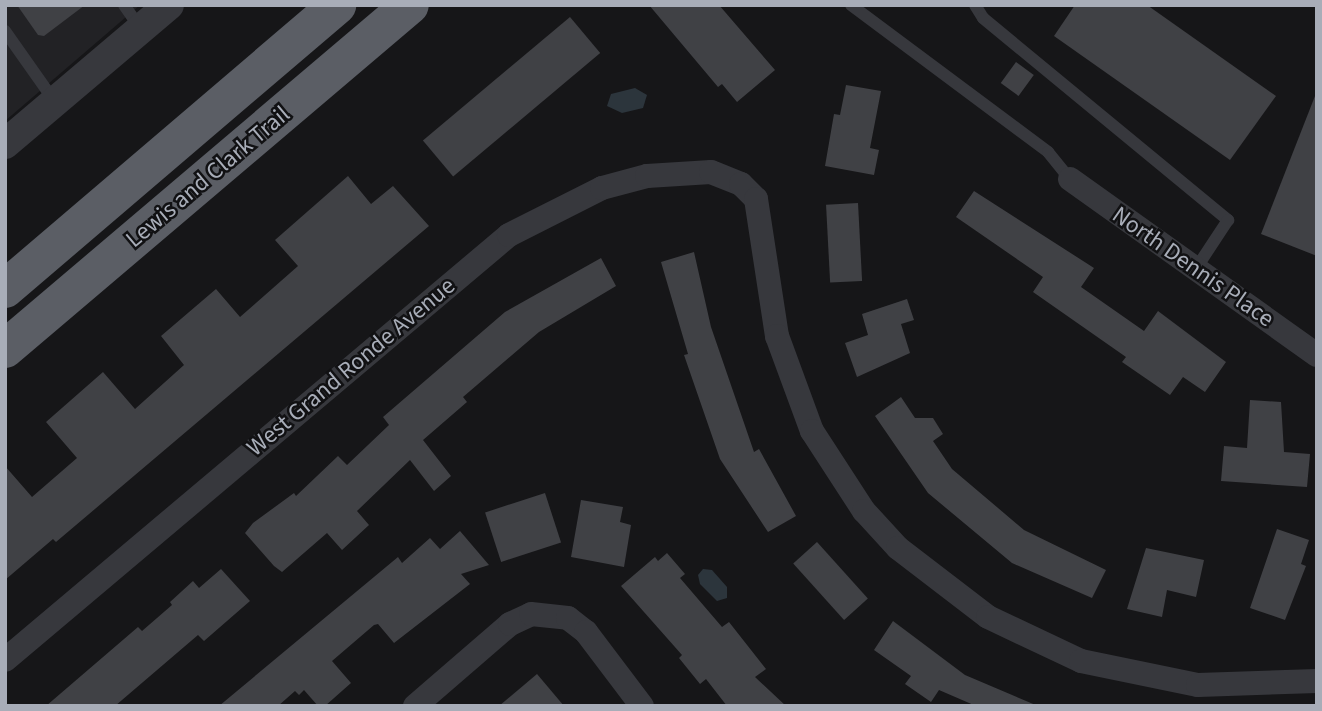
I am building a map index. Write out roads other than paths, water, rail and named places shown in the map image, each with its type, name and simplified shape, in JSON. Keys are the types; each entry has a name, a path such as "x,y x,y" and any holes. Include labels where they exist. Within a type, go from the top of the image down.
{"highway":[{"name":"Lewis and Clark Trail","path":"5,289 337,5"},
{"name":"Lewis and Clark Trail","path":"5,349 410,5"}],"street":[{"path":"9,133 55,102 132,17 169,5"},
{"name":"West Grand Ronde Avenue","path":"5,660 509,235 577,199 647,176 711,172 750,190 761,212 767,286 776,336 812,431 864,510 898,548 988,617 1081,661 1198,684 1317,681"},
{"name":"North Dennis Place","path":"1070,179 1317,355"},
{"path":"415,706 510,624 531,614 551,614 568,618 586,632 642,706"}],"lane":[{"path":"851,5 1048,152 1070,179"},
{"path":"975,5 983,18 1227,220 1195,270"},
{"path":"5,31 55,102"}]}
